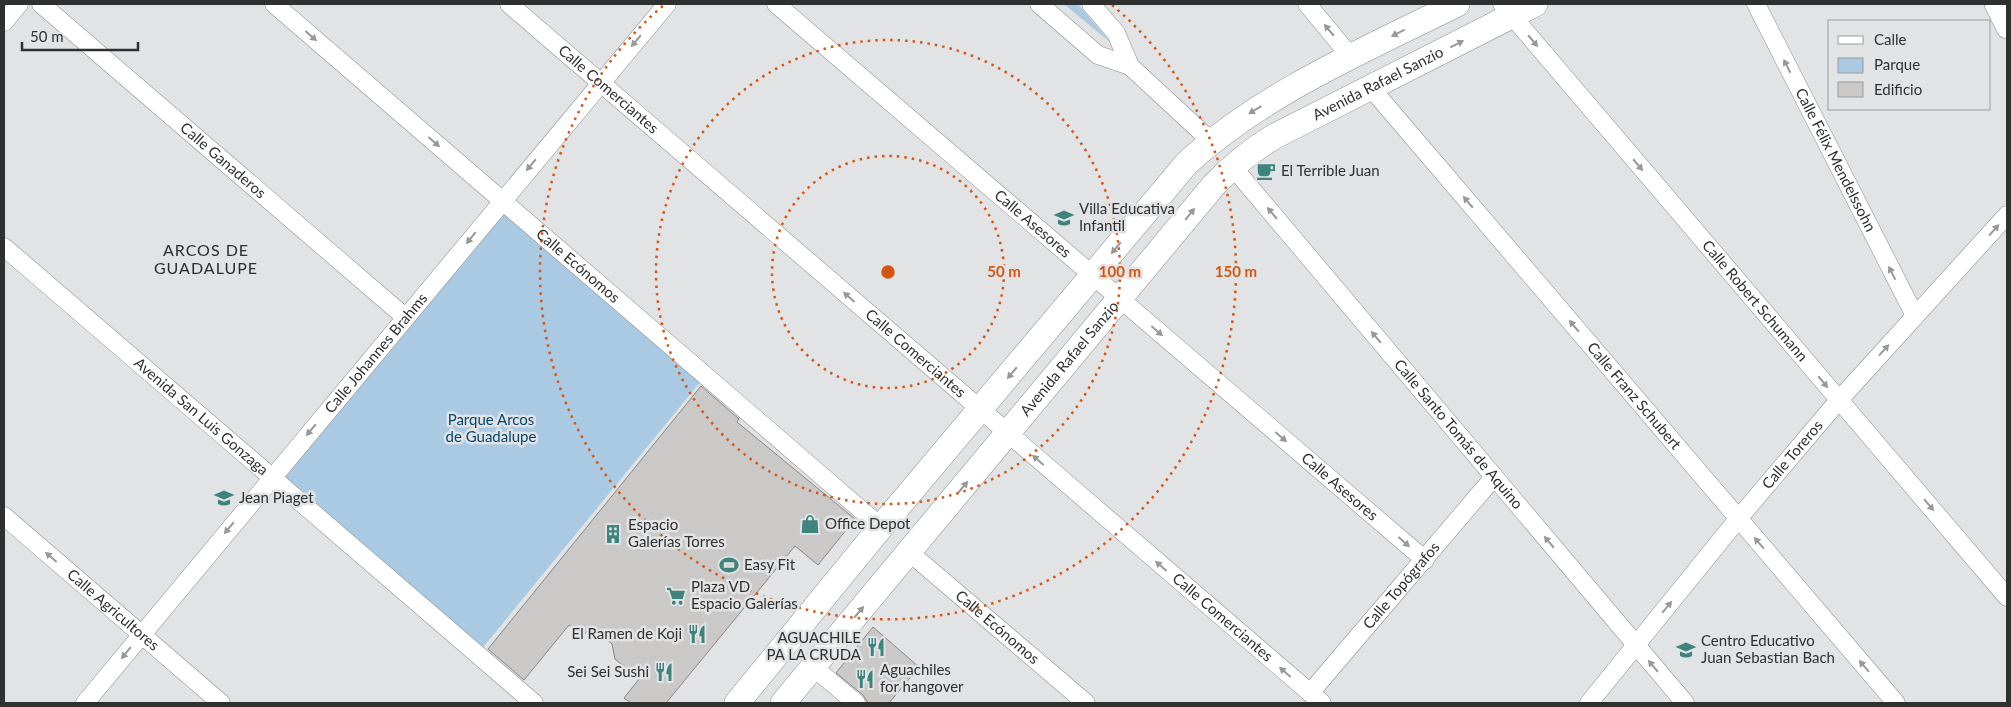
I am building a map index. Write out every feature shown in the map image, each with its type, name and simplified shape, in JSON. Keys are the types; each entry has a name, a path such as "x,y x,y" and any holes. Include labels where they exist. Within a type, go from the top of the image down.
{"main road":[{"path":"737,703 881,527 981,411 1187,163 1211,141 1255,110 1352,57 1458,4"},
{"name":"Avenida Rafael Sanzio","path":"783,703 1214,185 1232,166 1252,150 1275,136 1371,88 1507,10 1535,4"}],"street":[{"path":"4,22 19,4"},
{"name":"Calle Ganaderos","path":"41,4 405,317"},
{"name":"Calle Ecónomos","path":"274,4 881,527"},
{"name":"Calle Comerciantes","path":"509,4 1316,698"},
{"name":"Calle Johannes Brahms","path":"85,703 667,4"},
{"name":"Calle Asesores","path":"776,4 1425,560"},
{"path":"1039,4 1098,55 1130,66 1211,141"},
{"path":"1091,4 1116,33 1130,66"},
{"path":"1307,4 1352,57"},
{"name":"Calle Félix Mendelssohn","path":"1756,4 1914,316"},
{"path":"1995,4 2007,28"},
{"name":"Calle Robert Schumann","path":"1507,10 2007,598"},
{"name":"Calle Franz Schubert","path":"1371,88 1896,703"},
{"name":"Calle Santo Tomás de Aquino","path":"1232,166 1685,703"},
{"name":"Calle Toreros","path":"1588,703 1738,519 1839,400 2007,215"},
{"name":"Avenida San Luis Gonzaga","path":"4,247 534,703"},
{"name":"Calle Topógrafos","path":"1316,698 1425,560 1494,477"},
{"name":"Calle Agricultores","path":"4,516 221,703"},
{"name":"Calle Ecónomos","path":"909,552 1086,703"},
{"path":"813,667 856,703"}],"green space":[{"path":"1064,4 1078,4 1111,43"},
{"name":"Parque Arcos de Guadalupe","path":"503,206 702,380 480,651 281,478"}],"building":[{"name":"Plaza VD Espacio Galerías","path":"701,386 739,419 737,422 855,519 818,565 795,546 666,703 631,703 624,698 639,679 615,659 612,644 591,626 583,636 569,625 524,680 488,649"},
{"name":"AGUACHILE PA LA CRUDA","path":"873,627 919,667 889,703 868,703 863,695 836,673"}],"place":[{"name":"El Terrible Juan","path":"1266,171"},
{"name":"Villa Educativa Infantil","path":"1064,218"},
{"name":"Jean Piaget","path":"224,498"},
{"name":"Office Depot","path":"810,524"},
{"name":"Espacio Galerías Torres","path":"613,534"},
{"name":"Easy Fit","path":"729,565"},
{"name":"Plaza VD Espacio Galerías","path":"676,596"},
{"name":"El Ramen de Koji","path":"697,634"},
{"name":"AGUACHILE PA LA CRUDA","path":"876,647"},
{"name":"Centro Educativo Juan Sebastian Bach","path":"1686,650"},
{"name":"Sei Sei Sushi","path":"664,672"},
{"name":"Aguachiles for hangover","path":"865,679"}],"district":[{"name":"ARCOS DE GUADALUPE","path":"206,259"}]}
